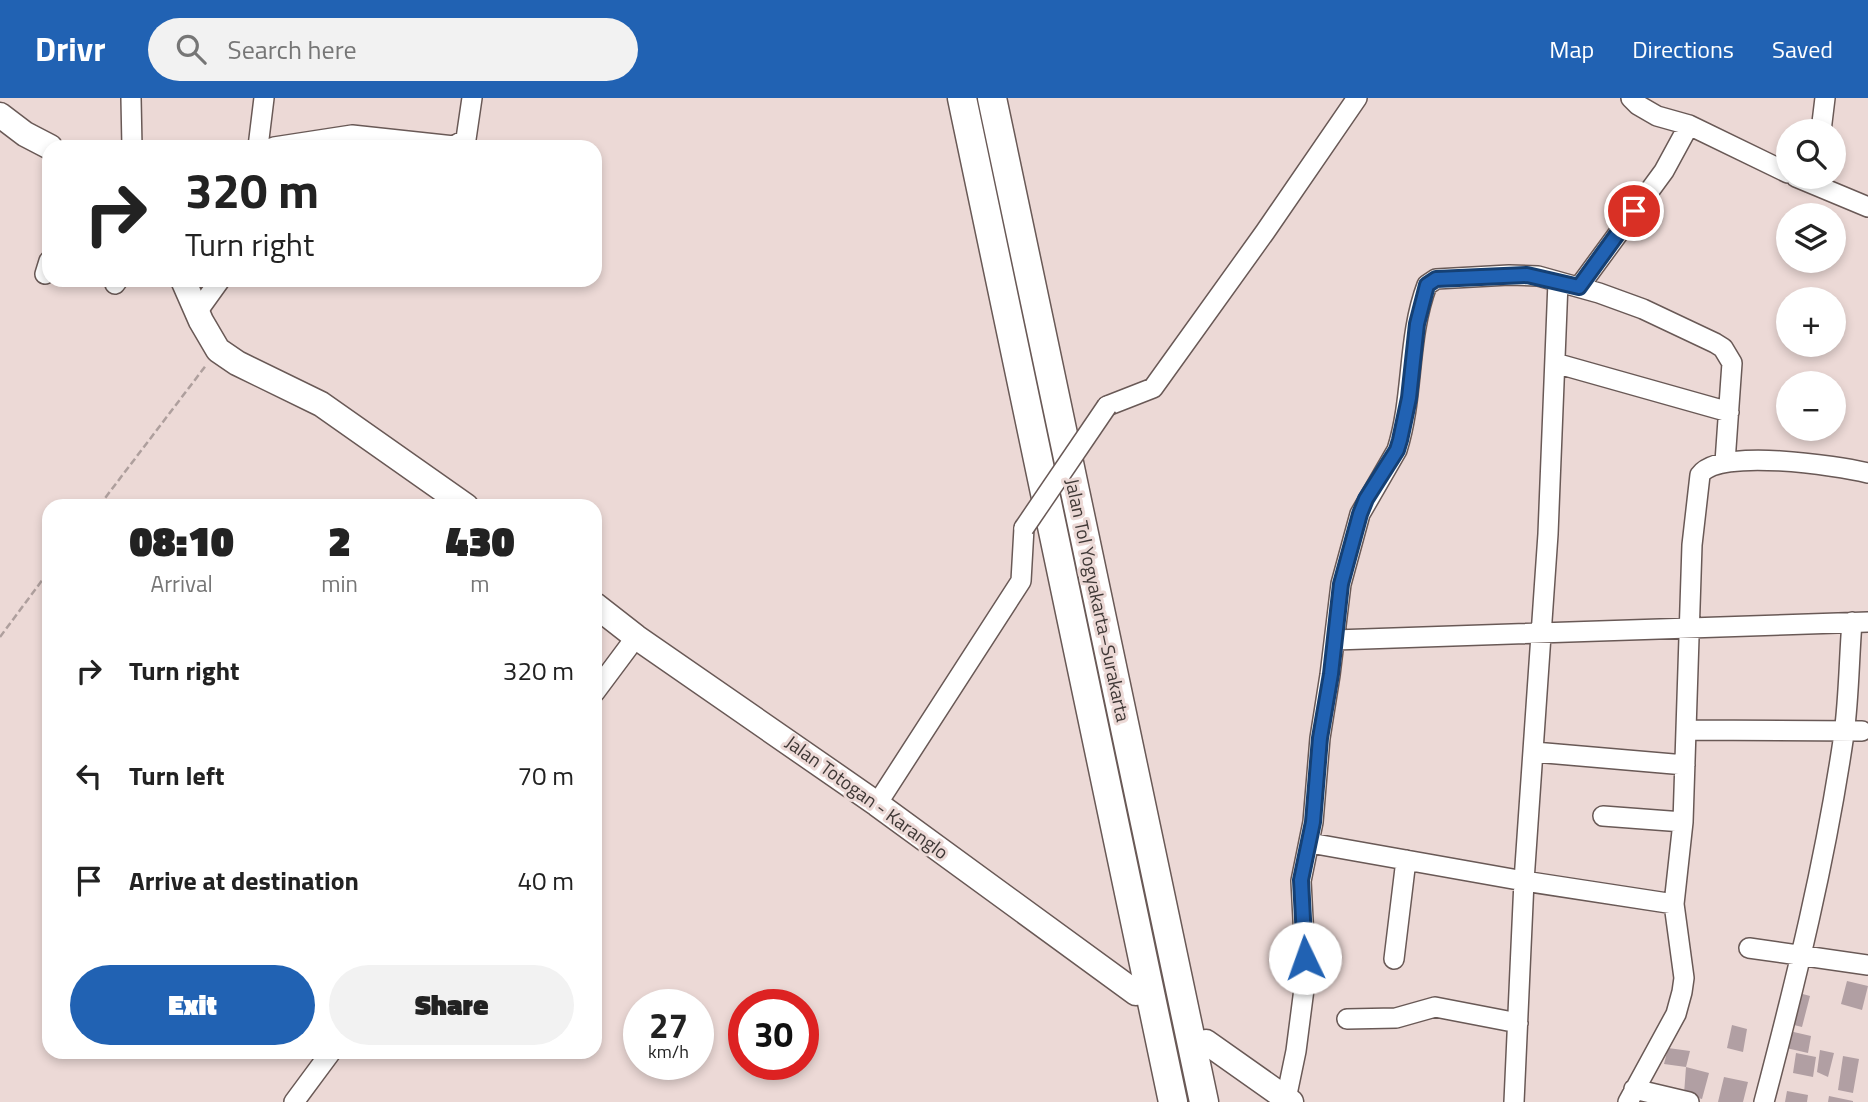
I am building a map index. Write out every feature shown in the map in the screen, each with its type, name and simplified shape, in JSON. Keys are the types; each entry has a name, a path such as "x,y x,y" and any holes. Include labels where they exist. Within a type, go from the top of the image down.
{"highway":[{"name":"Jalan Tol Yogyakarta–Surakarta","path":"962,98 1173,1102"},
{"name":"Jalan Tol Yogyakarta–Surakarta","path":"992,98 1204,1102"}],"main road":[{"path":"2,119 42,143"},
{"path":"186,287 207,331 237,363 321,404 456,499"},
{"name":"Jalan Totogan - Karanglo","path":"602,610 636,637 877,804 1136,993"},
{"path":"1206,1042 1288,1100"}],"street":[{"path":"131,98 132,140"},
{"path":"259,140 264,98"},
{"path":"464,140 472,98"},
{"path":"877,804 1021,582 1024,528 1107,406 1153,388 1357,98"},
{"path":"1631,98 1638,106 1657,116 1689,125 1776,167"},
{"path":"1822,119 1825,98"},
{"path":"1579,287 1664,171 1689,125"},
{"path":"320,140 352,135 398,140"},
{"path":"1831,189 1868,207"},
{"path":"1288,1100 1303,999 1305,958 1301,880 1310,843 1320,738 1341,584 1366,499 1397,450 1400,440 1409,398 1417,324 1427,285 1436,279 1538,276 1643,309 1723,348 1732,363 1725,462"},
{"path":"1514,1102 1524,881 1548,534 1558,282"},
{"path":"207,331 218,287"},
{"path":"1555,363 1729,412"},
{"path":"1689,1102 1631,1096 1681,1002 1684,978 1674,904 1683,822 1692,545 1700,475 1706,467 1725,462 1803,462 1868,473"},
{"path":"1335,640 1860,622 1853,731 1829,827 1803,954 1764,1102"},
{"path":"602,683 636,637"},
{"path":"1686,730 1853,731"},
{"path":"1534,752 1685,765"},
{"path":"1603,816 1683,822"},
{"path":"1310,843 1524,881 1674,904"},
{"path":"1394,959 1406,860"},
{"path":"1749,948 1868,965"},
{"path":"1347,1019 1396,1018 1435,1007 1518,1023"},
{"path":"294,1102 326,1059"}],"path":[{"path":"103,499 207,331"},
{"path":"0,637 42,580"}],"building":[{"path":"1847,981 1868,986 1862,1010 1841,1004"},
{"path":"1799,993 1810,996 1802,1027 1790,1024"},
{"path":"1732,1025 1747,1029 1743,1052 1727,1048"},
{"path":"1785,1030 1811,1036 1808,1053 1782,1047"},
{"path":"1668,1048 1690,1051 1686,1067 1664,1064"},
{"path":"1820,1050 1834,1053 1828,1077 1817,1072"},
{"path":"1796,1053 1816,1057 1813,1077 1793,1073"},
{"path":"1843,1056 1859,1059 1853,1093 1838,1090"},
{"path":"1686,1067 1709,1073 1702,1099 1684,1094"},
{"path":"1724,1077 1748,1082 1743,1102 1718,1102"},
{"path":"1787,1091 1808,1095 1807,1102 1785,1102"},
{"path":"1829,1096 1853,1101 1853,1102 1828,1102"}],"route":[{"path":"1305,958 1301,880 1313,822 1320,738 1331,674 1341,584 1354,530 1366,499 1397,450 1400,440 1409,398 1414,344 1424,291 1430,281 1436,279 1509,275 1538,276 1579,287 1634,211"}]}
